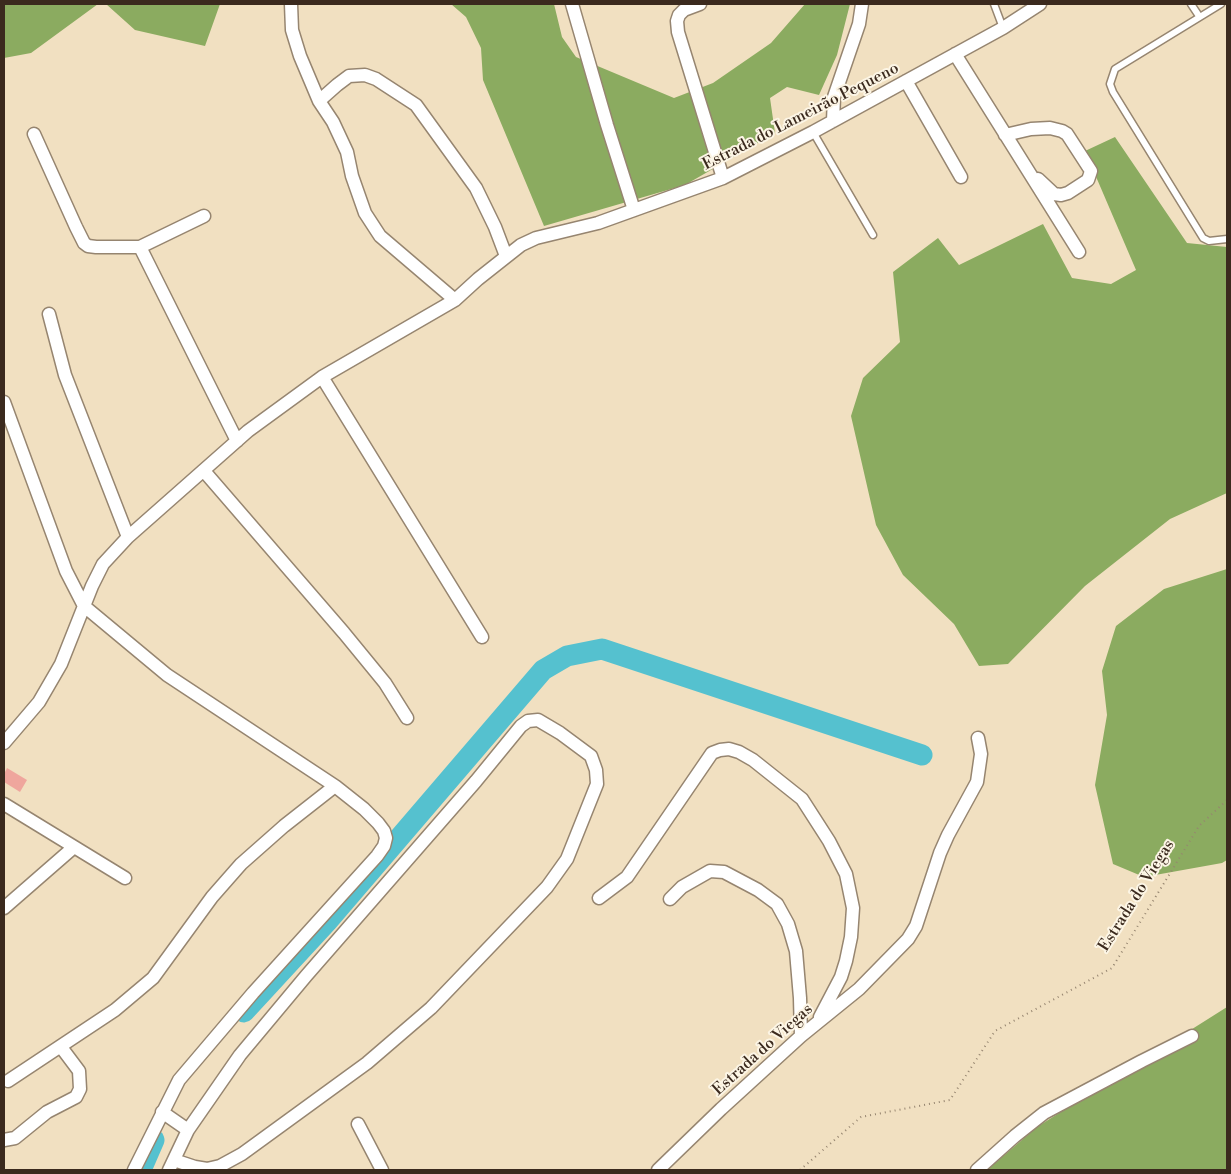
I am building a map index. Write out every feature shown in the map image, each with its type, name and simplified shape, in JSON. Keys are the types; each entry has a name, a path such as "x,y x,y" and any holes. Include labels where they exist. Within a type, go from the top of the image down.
{"street":[{"path":"291,4 291,20 300,56 319,101 333,122 347,152 352,176 365,212 380,236 455,300"},
{"path":"572,4 634,210"},
{"path":"700,4 684,10 676,22 723,178"},
{"path":"833,121 834,97 858,24 862,4"},
{"name":"Estrada do Lameirão Pequeno","path":"4,743 39,702 61,664 84,606 104,564 128,537 248,431 322,377 455,300 521,245 536,238 598,223 723,178 813,132 1003,28 1040,4"},
{"path":"955,54 1079,252"},
{"path":"319,101 349,76 365,75 376,79 416,105 476,188 495,227 506,256"},
{"path":"906,81 961,177"},
{"path":"1005,135 1031,129 1050,128 1062,131 1067,134 1089,167 1090,175 1088,180 1081,186 1061,195 1054,194 1024,166"},
{"path":"34,134 84,243 96,247 140,246 204,216"},
{"path":"140,246 237,441"},
{"path":"49,314 65,375 128,537"},
{"path":"322,377 482,637"},
{"path":"4,402 66,571 84,606 168,675 335,786 378,823 384,831 386,838 384,846 377,856 253,993 179,1080 134,1170"},
{"path":"204,471 344,633 385,683 407,718"},
{"path":"538,720 560,733 591,756 596,770 596,784 567,859 547,887 431,1008 367,1063 242,1154 220,1166 208,1169 172,1165 188,1130 240,1055 337,940 476,781 520,726 528,721 538,720"},
{"name":"Estrada do Viegas","path":"658,1170 801,1036 859,989 898,950 916,926 940,853 977,782 981,754 978,738"},
{"path":"599,898 627,877 712,754 728,749 739,752 753,760 802,800 829,841 846,874 853,908 851,937 841,977 817,1023"},
{"path":"8,1081 116,1010 152,978 212,897 241,864 284,826 335,786"},
{"path":"4,804 125,878"},
{"path":"4,908 74,847"},
{"path":"670,899 682,887 710,870 724,872 758,890 777,904 788,924 796,951 801,1036"},
{"path":"978,1170 1015,1136 1044,1113 1192,1036"},
{"path":"4,1140 15,1138 47,1112 76,1097 80,1089 79,1071 62,1047"},
{"path":"162,1112 188,1130"},
{"path":"358,1124 382,1170"}],"lane":[{"path":"994,4 1003,28"},
{"path":"1191,4 1198,16"},
{"path":"1221,4 1198,16 1115,69 1110,84 1113,92 1203,238 1209,241 1227,238"},
{"path":"813,132 874,235"}],"path":[{"name":"Estrada do Viegas","path":"800,1170 860,1117 950,1100 995,1031 1112,968 1199,826 1227,800"}],"green space":[{"path":"4,4 98,4 31,53 4,58"},
{"path":"106,4 220,4 205,46 135,30"},
{"path":"451,4 554,4 562,37 576,57 674,98 713,83 771,43 805,4 850,4 837,55 819,95 787,87 770,98 775,133 685,185 544,226 483,80 481,48 466,17"},
{"path":"1115,137 1187,243 1227,247 1227,493 1170,519 1085,586 1008,664 979,666 954,624 903,575 876,525 851,416 863,378 900,342 893,272 938,238 959,265 1043,224 1072,278 1111,284 1136,270 1085,151"},
{"path":"1227,569 1227,860 1222,863 1144,877 1113,864 1095,785 1107,715 1102,671 1116,626 1164,589"},
{"path":"1227,1007 1227,1170 987,1170 1037,1127"}],"building":[{"path":"7,768 27,780 20,792 4,782 4,774"}],"waterway":[{"path":"244,1012 327,922 543,670 567,656 602,649 922,755"},
{"path":"141,1170 154,1140"}]}
